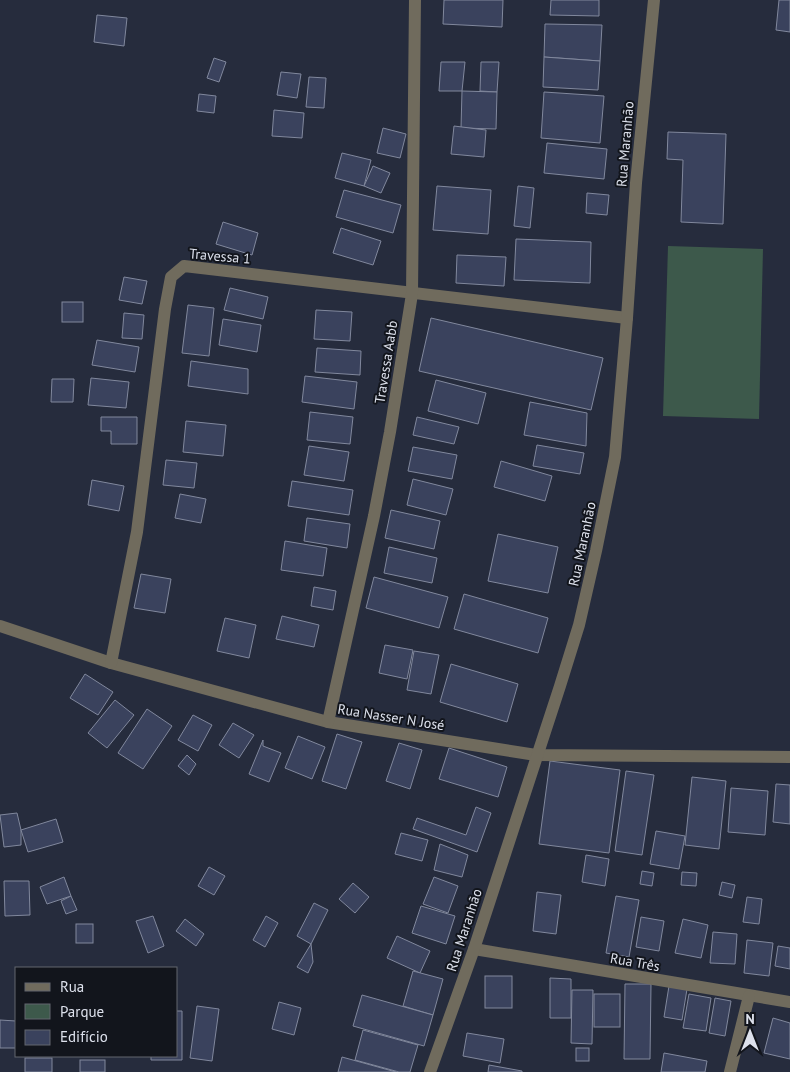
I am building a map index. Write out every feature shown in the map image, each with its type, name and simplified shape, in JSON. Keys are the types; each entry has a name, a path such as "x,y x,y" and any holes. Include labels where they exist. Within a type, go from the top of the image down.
{"street":[{"name":"Travessa Aabb","path":"328,722 374,516 390,432 412,294 415,0"},
{"name":"Rua Maranhão","path":"430,1072 474,949 579,625 596,551 615,457 636,183 654,0"},
{"name":"Travessa 1","path":"111,663 137,532 165,309 171,276 184,266 627,318"},
{"name":"Rua Nasser N José","path":"0,626 111,663 328,722 536,755 790,757"},
{"name":"Rua Três","path":"474,949 790,1002"},
{"path":"730,1072 749,996"}],"green space":[{"path":"668,246 763,249 759,419 663,416"}],"building":[{"path":"444,0 503,0 502,27 443,24"},
{"path":"551,0 599,0 599,16 550,15"},
{"path":"779,0 790,0 790,32 776,30"},
{"path":"97,15 127,18 124,46 94,42"},
{"path":"545,24 602,25 600,61 544,57"},
{"path":"544,57 600,61 598,90 543,87"},
{"path":"214,58 226,62 219,82 207,78"},
{"path":"441,62 465,62 462,91 439,91"},
{"path":"481,62 499,62 497,92 480,91"},
{"path":"281,72 301,74 297,98 277,95"},
{"path":"309,77 326,78 324,108 306,107"},
{"path":"462,91 497,92 496,129 461,128"},
{"path":"544,92 604,96 600,143 541,138"},
{"path":"199,94 216,96 214,113 197,111"},
{"path":"274,110 304,113 302,138 272,136"},
{"path":"454,126 486,130 484,157 451,154"},
{"path":"383,128 406,134 400,158 377,153"},
{"path":"668,132 726,134 723,224 681,222 683,160 667,159"},
{"path":"547,143 607,149 604,179 544,173"},
{"path":"342,153 371,160 364,186 335,178"},
{"path":"373,166 390,173 381,193 364,186"},
{"path":"437,186 491,190 488,234 433,230"},
{"path":"518,186 534,188 530,228 514,226"},
{"path":"344,190 401,205 393,233 336,217"},
{"path":"587,193 609,195 607,215 586,213"},
{"path":"223,222 258,233 252,255 216,244"},
{"path":"341,228 381,241 373,265 333,253"},
{"path":"516,239 591,242 590,283 514,280"},
{"path":"457,255 506,257 504,286 456,283"},
{"path":"124,277 147,281 142,304 119,300"},
{"path":"230,288 268,297 263,319 224,310"},
{"path":"62,302 83,302 83,322 62,322"},
{"path":"188,305 214,308 209,356 182,353"},
{"path":"316,310 352,312 350,341 314,339"},
{"path":"124,313 144,315 142,339 122,338"},
{"path":"431,318 603,358 591,410 419,371"},
{"path":"223,319 261,325 257,352 219,345"},
{"path":"97,340 139,347 135,372 92,365"},
{"path":"317,348 361,351 360,375 315,372"},
{"path":"191,361 248,369 248,394 188,386"},
{"path":"305,376 357,382 354,409 302,402"},
{"path":"91,378 129,382 126,408 88,405"},
{"path":"52,379 74,379 73,402 51,402"},
{"path":"436,380 486,393 478,424 428,411"},
{"path":"530,402 587,413 586,446 524,435"},
{"path":"310,412 353,417 350,444 307,440"},
{"path":"101,417 137,417 137,444 111,444 111,431 101,431"},
{"path":"417,417 459,427 454,444 413,435"},
{"path":"186,421 226,425 223,456 183,452"},
{"path":"537,445 584,453 580,474 533,466"},
{"path":"309,446 349,452 344,481 304,475"},
{"path":"413,447 457,455 452,479 408,471"},
{"path":"166,460 197,463 194,488 163,485"},
{"path":"501,461 552,476 545,501 494,487"},
{"path":"413,479 453,489 446,515 407,505"},
{"path":"92,480 124,486 119,511 88,505"},
{"path":"292,481 353,490 349,515 288,506"},
{"path":"180,494 206,499 201,523 175,518"},
{"path":"391,510 440,521 434,549 385,538"},
{"path":"307,518 350,524 347,548 304,541"},
{"path":"498,534 558,547 548,593 488,581"},
{"path":"285,541 327,548 323,576 281,570"},
{"path":"389,547 437,558 432,583 384,573"},
{"path":"141,574 171,579 165,613 134,608"},
{"path":"374,577 448,597 439,628 366,608"},
{"path":"314,587 336,591 333,610 311,606"},
{"path":"464,594 548,618 538,653 454,629"},
{"path":"282,616 319,625 314,647 276,639"},
{"path":"225,618 256,625 249,658 217,651"},
{"path":"385,645 413,650 407,679 379,673"},
{"path":"414,651 439,655 431,694 407,690"},
{"path":"451,664 518,684 507,722 440,702"},
{"path":"85,674 113,692 98,715 70,698"},
{"path":"115,700 134,715 107,748 88,733"},
{"path":"147,709 172,726 143,769 118,753"},
{"path":"193,715 212,725 198,751 178,740"},
{"path":"233,723 254,735 239,758 219,745"},
{"path":"337,734 362,742 346,789 322,781"},
{"path":"298,736 325,747 312,779 285,768"},
{"path":"263,740 263,746 281,753 269,782 249,774"},
{"path":"399,743 422,750 410,789 386,781"},
{"path":"449,748 507,767 498,797 439,779"},
{"path":"187,755 196,764 189,775 178,766"},
{"path":"550,761 620,770 609,853 539,844"},
{"path":"626,771 654,775 642,855 615,851"},
{"path":"692,777 726,781 719,849 685,845"},
{"path":"776,784 790,785 790,824 773,822"},
{"path":"731,788 768,791 765,835 728,832"},
{"path":"476,807 491,813 477,852 413,829 417,818 466,835"},
{"path":"17,813 21,830 21,845 4,847 0,815"},
{"path":"56,819 63,842 28,852 21,830"},
{"path":"656,831 685,836 679,869 650,864"},
{"path":"401,833 428,840 422,861 395,854"},
{"path":"440,844 468,855 462,877 434,870"},
{"path":"586,855 609,859 605,886 582,882"},
{"path":"209,867 225,876 214,895 198,886"},
{"path":"642,871 654,873 652,886 640,884"},
{"path":"682,872 697,873 696,886 681,885"},
{"path":"64,877 71,896 47,904 40,887"},
{"path":"434,877 458,886 448,913 423,904"},
{"path":"4,881 29,881 30,915 5,916"},
{"path":"722,882 735,885 732,898 719,895"},
{"path":"353,883 369,897 355,913 339,899"},
{"path":"537,892 561,895 556,934 533,931"},
{"path":"71,896 77,910 66,914 61,901"},
{"path":"616,896 639,900 629,957 606,953"},
{"path":"747,897 762,899 759,924 743,922"},
{"path":"314,903 328,910 311,944 297,936"},
{"path":"421,906 455,916 446,944 412,933"},
{"path":"153,916 164,946 148,953 136,921"},
{"path":"266,916 278,923 265,947 253,940"},
{"path":"641,917 664,921 659,951 636,947"},
{"path":"185,919 204,934 196,946 176,931"},
{"path":"683,919 708,925 701,958 675,953"},
{"path":"76,924 93,924 93,943 76,943"},
{"path":"713,932 737,934 735,964 710,963"},
{"path":"397,936 430,951 420,973 387,958"},
{"path":"747,940 773,943 769,976 744,973"},
{"path":"311,944 313,962 308,973 297,967"},
{"path":"778,946 790,948 790,969 775,966"},
{"path":"413,971 443,979 433,1015 403,1006"},
{"path":"485,976 512,976 512,1008 485,1008"},
{"path":"550,978 571,979 571,1018 550,1018"},
{"path":"625,984 651,984 650,1059 624,1059"},
{"path":"669,986 687,989 682,1020 664,1017"},
{"path":"572,990 593,990 592,1044 571,1043"},
{"path":"594,994 620,994 620,1027 594,1027"},
{"path":"689,994 711,998 706,1031 683,1028"},
{"path":"362,995 433,1015 424,1046 353,1026"},
{"path":"715,998 731,1001 725,1036 709,1033"},
{"path":"279,1002 301,1008 294,1035 272,1029"},
{"path":"197,1006 219,1009 212,1061 190,1058"},
{"path":"178,1011 182,1011 182,1060 151,1060 151,1057 178,1057"},
{"path":"773,1018 790,1023 790,1059 764,1053"},
{"path":"0,1020 15,1021 15,1048 0,1048"},
{"path":"363,1030 418,1045 410,1072 399,1072 355,1060"},
{"path":"467,1033 504,1039 500,1063 463,1056"},
{"path":"576,1048 589,1048 589,1061 576,1061"},
{"path":"664,1053 707,1061 705,1072 661,1072"},
{"path":"342,1057 396,1072 338,1072"},
{"path":"25,1058 52,1058 52,1072 25,1072"},
{"path":"80,1060 105,1060 105,1072 80,1072"},
{"path":"489,1065 522,1071 522,1072 488,1072"}]}
